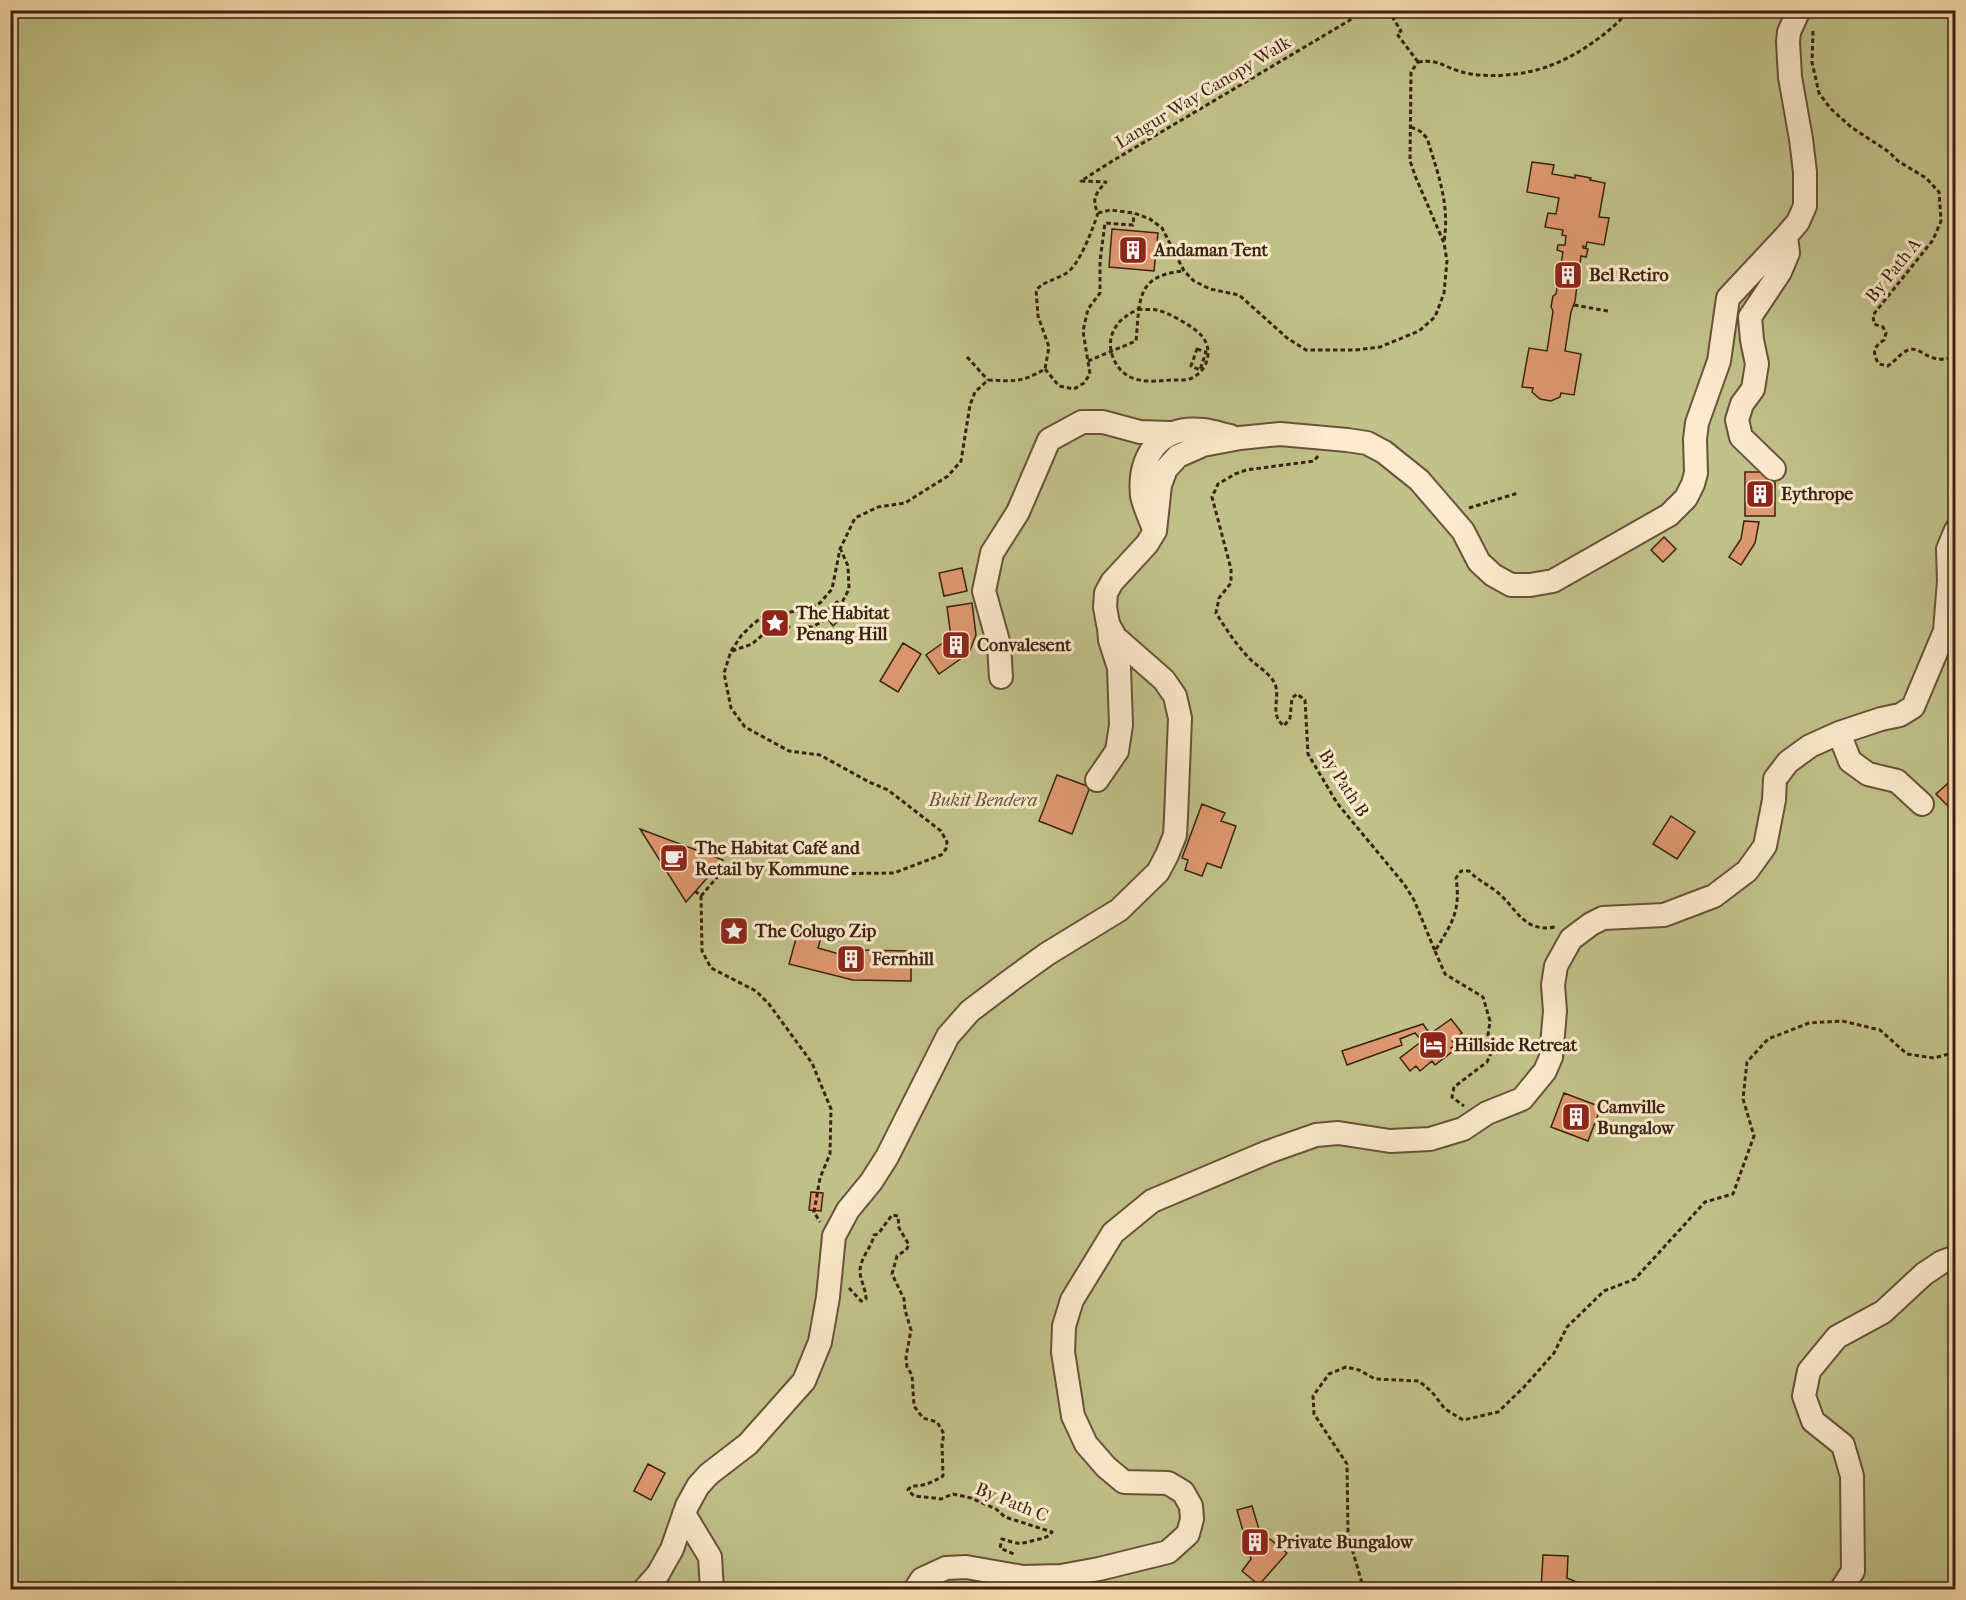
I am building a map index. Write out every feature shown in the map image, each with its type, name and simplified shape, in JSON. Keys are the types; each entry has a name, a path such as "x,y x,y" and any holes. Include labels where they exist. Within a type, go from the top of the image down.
{"street":[{"path":"1097,780 1117,750 1121,725 1119,668 1110,640 1105,607 1106,593 1112,582 1147,544 1155,531 1160,485 1166,469 1178,456 1203,445 1280,434 1366,443 1384,452 1419,480 1463,531 1479,562 1493,575 1511,585 1553,581 1574,571 1670,515 1686,498 1696,473 1697,423 1719,361 1728,298 1798,222 1805,206 1803,150 1790,77 1788,42 1789,32 1798,10"},
{"path":"1774,469 1741,437 1737,420 1742,404 1753,389 1757,364 1750,317 1780,272 1788,253 1786,236"},
{"path":"1001,677 999,645 984,591 992,553 1018,512 1049,440 1082,422 1103,422 1140,432 1170,433 1201,429 1240,438"},
{"path":"1155,531 1142,498 1143,467 1153,446 1170,433"},
{"path":"915,1590 922,1579 946,1568 966,1567 1023,1576 1061,1576 1099,1569 1168,1552 1188,1534 1192,1519 1191,1506 1183,1492 1168,1483 1124,1482 1106,1467 1086,1444 1073,1416 1063,1352 1064,1326 1072,1300 1113,1233 1152,1201 1268,1152 1316,1135 1338,1134 1390,1141 1430,1139 1463,1129 1487,1113 1522,1099 1545,1071 1551,1057 1555,1011 1553,985 1556,966 1571,939 1603,918 1664,915 1714,896 1747,872 1765,846 1774,800 1775,778 1788,762 1839,733 1900,715 1913,707 1945,631 1949,581 1948,549 1956,530"},
{"path":"644,1590 658,1574 672,1549 684,1514 698,1486 748,1444 804,1382 820,1342 834,1236 848,1210 872,1182 887,1157 948,1036 970,1011 1011,980 1047,954 1119,910 1158,872 1167,855 1175,835 1176,818 1180,718 1175,696 1164,680 1115,637 1108,624"},
{"path":"1839,733 1850,761 1868,774 1897,781 1922,804"},
{"path":"1841,1590 1853,1571 1851,1476 1843,1445 1813,1421 1804,1396 1809,1371 1838,1337 1883,1312 1924,1274 1941,1262 1956,1257"},
{"path":"684,1514 710,1557 712,1590"}],"path":[{"name":"Langur Way Canopy Walk","path":"1098,213 1094,204 1095,194 1106,182 1081,181 1367,10"},
{"path":"1388,10 1401,31 1397,34 1418,62"},
{"path":"967,357 988,380 1028,379 1045,369 1049,347 1038,316 1036,290 1043,283 1075,267 1082,249 1090,238 1098,213 1110,210 1134,213 1150,219 1162,228 1185,271 1194,281 1239,296 1287,338 1306,350 1355,350 1380,347 1419,331 1435,317 1444,292 1447,261 1444,243 1410,161 1411,72 1418,62 1431,60 1462,72 1497,76 1549,66 1569,56 1619,23 1629,10"},
{"name":"By Path A","path":"1814,28 1812,62 1819,93 1830,108 1851,127 1926,178 1939,192 1941,202 1941,221 1934,240 1873,315 1874,324 1883,327 1886,333 1884,340 1876,345 1874,357 1879,363 1888,366 1899,359 1904,352 1912,349 1920,350 1930,357 1942,360 1956,356"},
{"path":"1411,127 1420,131 1427,138 1445,198 1447,222 1444,243"},
{"path":"1045,369 1059,386 1074,389 1084,383 1090,374 1083,331 1088,309 1100,292 1105,223 1133,225 1134,213"},
{"path":"1088,361 1136,341 1142,292 1150,281 1171,272 1185,271"},
{"path":"1574,305 1608,311"},
{"path":"1205,362 1201,373 1190,379 1147,381 1129,377 1116,364 1110,350 1113,331 1123,317 1138,309 1156,310 1177,319 1201,334 1209,348 1205,362 1200,370 1191,366 1197,349 1206,352 1205,362"},
{"path":"834,1236 814,1212 820,1178 830,1154 831,1109 812,1063 769,1004 756,991 711,968 702,951 701,896 719,876 742,866 810,874 894,873 941,855 946,849 947,842 941,831 888,790 869,782 820,754 789,751 745,727 731,708 724,673 731,651 741,636 766,614 800,612 820,603 832,589 840,549 855,518 878,507 905,503 948,476 962,461 970,405 975,392 988,380"},
{"name":"By Path B","path":"1333,438 1314,461 1246,470 1218,484 1212,496 1232,569 1231,583 1219,598 1216,614 1247,656 1273,680 1276,687 1275,713 1281,724 1284,726 1290,718 1292,698 1297,694 1305,700 1308,754 1337,803 1404,884 1414,900 1435,951"},
{"path":"1470,545 1469,507 1518,492"},
{"path":"731,651 752,644 766,632 788,627 812,627 837,614 849,589 848,566 840,549"},
{"path":"713,871 719,876"},
{"path":"1487,1113 1463,1106 1452,1097 1454,1087 1487,1062 1494,1047 1488,1035 1490,1021 1483,997 1445,974 1435,951 1456,914 1459,895 1456,878 1461,872 1469,872 1479,882 1496,891 1514,908 1524,923 1546,929 1563,926"},
{"path":"695,891 701,896"},
{"path":"1364,1590 1348,1534 1347,1464 1314,1414 1313,1396 1329,1374 1346,1367 1359,1370 1375,1379 1419,1381 1432,1392 1445,1409 1463,1419 1498,1412 1554,1353 1567,1327 1604,1291 1635,1279 1705,1202 1733,1194 1754,1136 1743,1100 1747,1062 1768,1039 1809,1023 1842,1021 1880,1030 1907,1054 1934,1058 1956,1052"},
{"name":"By Path C","path":"829,1284 849,1288 861,1301 866,1299 860,1269 867,1250 874,1235 878,1234 892,1215 898,1216 899,1228 909,1245 906,1251 897,1256 892,1274 904,1299 911,1330 906,1357 907,1367 912,1375 914,1406 923,1418 937,1422 944,1434 943,1476 930,1484 922,1487 911,1486 908,1490 914,1496 941,1499 953,1494 971,1498 996,1509 1005,1517 1052,1532 1047,1538 1026,1544 1012,1544 1002,1539 1000,1548 1018,1556"}],"green space":[{"name":"Bukit Bendera","path":"11,11 1955,11 1955,1589 11,1590"}],"building":[{"name":"Bel Retiro","path":"1532,162 1554,165 1552,174 1575,178 1575,175 1605,183 1599,217 1609,218 1604,245 1587,242 1586,247 1583,246 1588,249 1586,257 1581,256 1565,351 1581,354 1574,395 1561,393 1560,397 1551,401 1540,399 1532,392 1533,388 1522,387 1529,348 1547,351 1553,311 1551,307 1553,296 1556,294 1563,252 1557,250 1558,245 1565,245 1566,236 1562,235 1563,230 1545,227 1548,213 1556,214 1559,198 1527,192"},
{"name":"Andaman Tent","path":"1112,229 1158,233 1154,271 1109,267"},
{"name":"Eythrope","path":"1745,472 1775,472 1775,516 1745,516"},
{"path":"1744,521 1759,522 1755,543 1741,565 1729,557 1741,539"},
{"path":"1664,537 1676,549 1663,562 1651,550"},
{"path":"962,568 967,591 944,596 939,573"},
{"path":"837,601 847,613 833,626 823,613"},
{"name":"Convalesent","path":"972,603 976,635 969,653 939,674 926,655 951,637 947,607"},
{"path":"903,643 921,654 898,692 880,681"},
{"path":"1057,775 1090,787 1072,834 1039,821"},
{"path":"1956,776 1956,814 1936,794"},
{"path":"1202,804 1225,813 1221,821 1236,826 1221,868 1207,863 1202,876 1185,870 1188,860 1182,858"},
{"path":"1671,816 1695,832 1677,859 1653,844"},
{"path":"640,829 723,860 686,902"},
{"name":"Fernhill","path":"799,928 822,934 818,948 839,954 854,950 911,951 911,981 853,980 789,964"},
{"path":"1451,1019 1462,1033 1452,1041 1456,1045 1451,1048 1453,1051 1435,1065 1432,1061 1420,1071 1416,1066 1410,1071 1400,1058 1422,1041 1415,1033 1400,1039 1402,1045 1347,1065 1342,1051 1423,1024 1430,1034"},
{"name":"Camville Bungalow","path":"1564,1093 1601,1107 1588,1141 1551,1127"},
{"path":"811,1192 823,1193 821,1211 809,1210"},
{"path":"648,1464 665,1473 651,1500 634,1491"},
{"name":"Private Bungalow","path":"1252,1506 1264,1546 1270,1539 1287,1553 1259,1585 1242,1571 1251,1559 1237,1510"},
{"path":"1543,1555 1568,1556 1567,1578 1588,1587 1588,1590 1541,1590"}],"place":[{"name":"Andaman Tent","path":"1133,250"},
{"name":"Bel Retiro","path":"1568,275"},
{"name":"Eythrope","path":"1760,494"},
{"name":"The Habitat Penang Hill","path":"775,623"},
{"name":"Convalesent","path":"956,645"},
{"name":"The Habitat Café and Retail by Kommune","path":"674,858"},
{"name":"The Colugo Zip","path":"734,931"},
{"name":"Fernhill","path":"851,959"},
{"name":"Hillside Retreat","path":"1433,1045"},
{"name":"Camville Bungalow","path":"1576,1117"},
{"name":"Private Bungalow","path":"1255,1542"}]}
